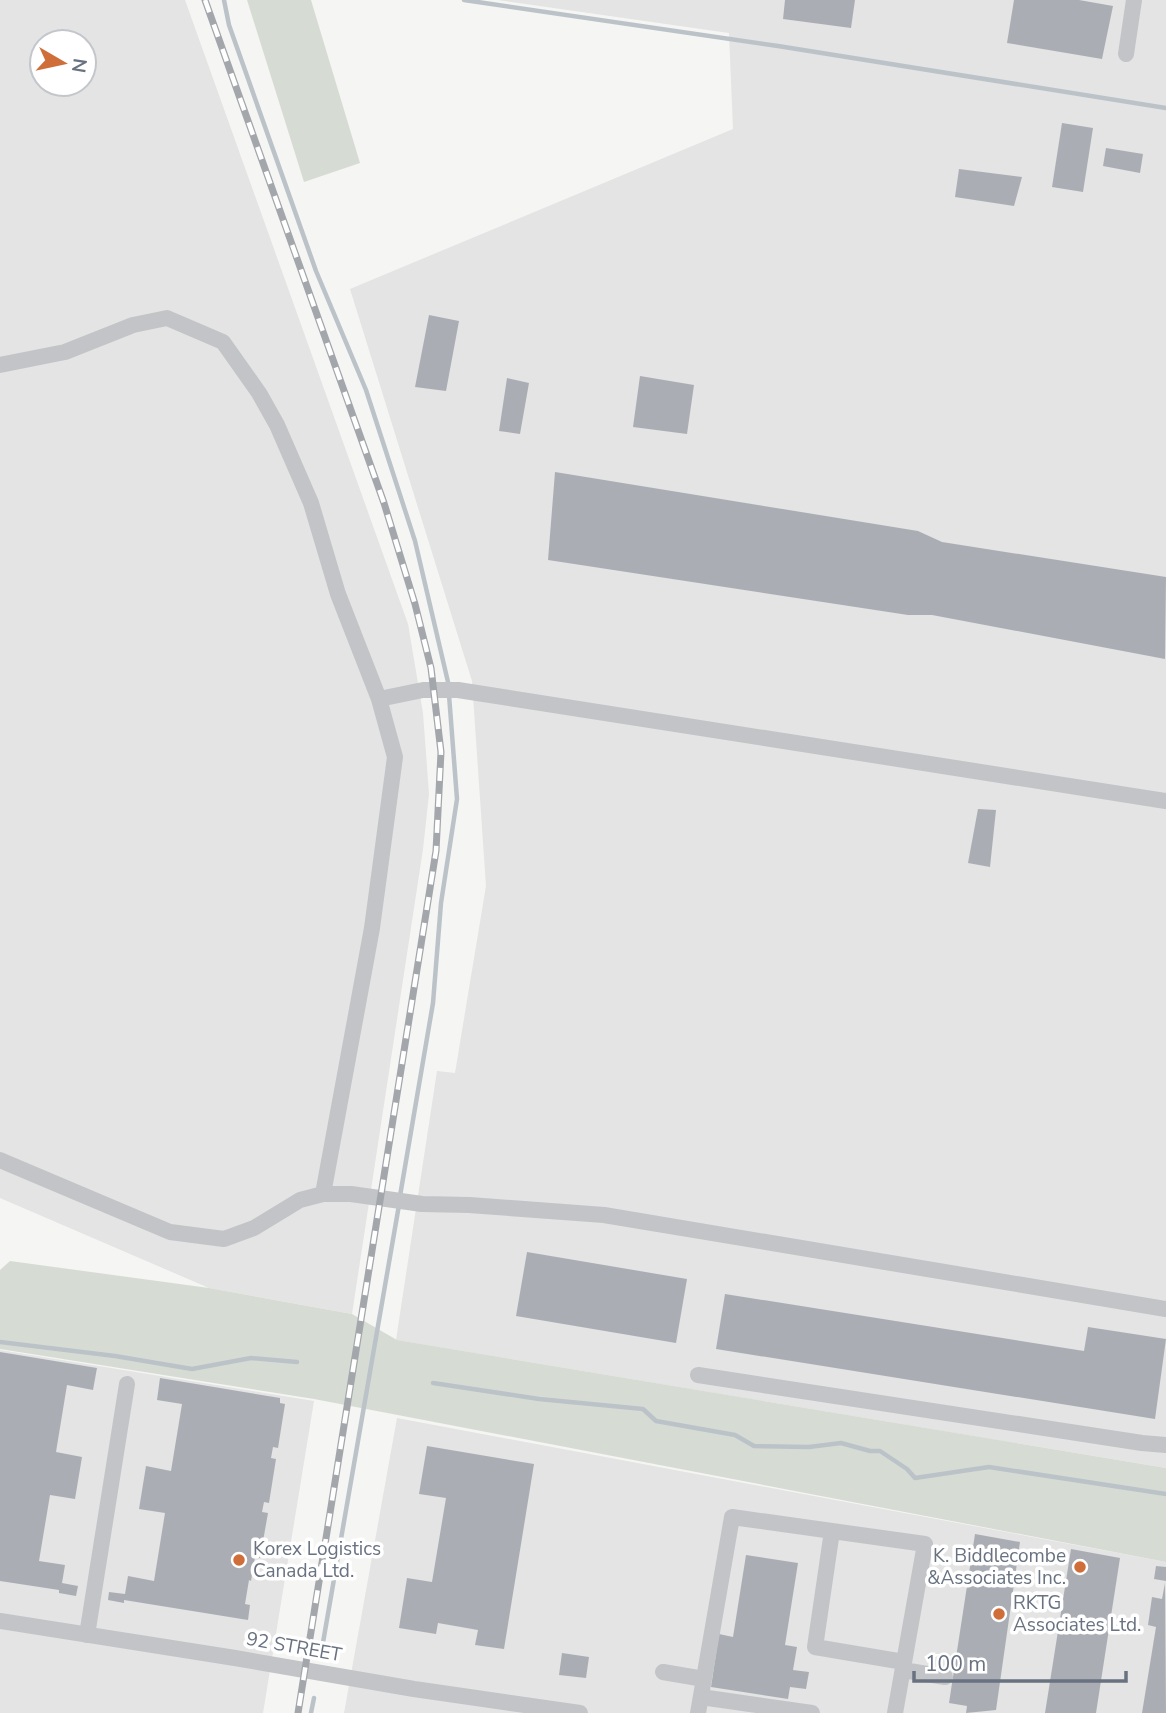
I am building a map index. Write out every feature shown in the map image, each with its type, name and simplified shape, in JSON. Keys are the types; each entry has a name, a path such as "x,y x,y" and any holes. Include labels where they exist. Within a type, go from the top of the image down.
{"street":[{"path":"1126,54 1134,0"},
{"path":"0,365 65,352 132,325 167,318 223,342 265,404 306,492 338,594 379,699 395,757 372,928 323,1194"},
{"path":"379,699 423,691 450,690 1166,801"},
{"path":"0,1160 170,1233 224,1239 254,1228 300,1200 323,1194 351,1194 422,1204 604,1215 1166,1310"},
{"path":"698,1375 1166,1445"},
{"path":"87,1635 127,1384"},
{"path":"698,1713 732,1517 925,1544 898,1713"},
{"path":"832,1531 815,1647 944,1676"},
{"name":"92 STREET","path":"0,1621 414,1689 580,1713"},
{"path":"663,1672 704,1679"},
{"path":"701,1696 812,1713"}],"shaded area":[{"path":"0,0 185,0 408,624 423,713 429,794 423,849 352,1314 209,1288 0,1198"},
{"path":"247,0 311,0 360,163 304,182"},
{"path":"498,0 1166,0 1166,1468 396,1340 437,1071 455,1073 486,886 472,681 350,289 733,129 729,33"},
{"path":"10,1261 209,1288 352,1314 397,1340 1166,1468 1166,1562 314,1399 0,1349 0,1270"},
{"path":"0,1350 314,1401 263,1713 0,1713"},
{"path":"397,1418 1166,1562 1166,1713 344,1713"}],"building":[{"path":"785,0 855,0 851,28 783,19"},
{"path":"1014,0 1079,0 1113,6 1102,59 1007,43"},
{"path":"1062,123 1093,128 1083,192 1052,187"},
{"path":"1106,148 1143,154 1140,173 1103,166"},
{"path":"959,169 1022,177 1014,206 955,197"},
{"path":"429,315 459,321 446,391 415,387"},
{"path":"640,376 694,385 687,434 633,427"},
{"path":"507,378 529,383 520,434 499,431"},
{"path":"555,472 918,531 942,542 1166,577 1165,659 932,615 908,615 548,560"},
{"path":"978,809 996,810 990,867 968,863"},
{"path":"527,1252 687,1279 676,1343 516,1316"},
{"path":"725,1294 1084,1351 1088,1327 1166,1339 1155,1419 716,1349"},
{"path":"0,1352 97,1368 93,1390 67,1385 56,1452 82,1457 75,1499 50,1495 39,1561 65,1565 62,1583 78,1586 76,1596 59,1593 59,1590 0,1581"},
{"path":"160,1378 280,1398 280,1403 285,1404 278,1448 273,1447 271,1458 276,1459 269,1503 264,1502 262,1512 268,1513 260,1558 255,1557 251,1581 249,1580 245,1604 250,1605 248,1620 124,1600 124,1603 108,1600 109,1592 125,1594 128,1576 154,1581 165,1513 139,1509 146,1466 171,1471 182,1404 157,1400"},
{"path":"427,1446 534,1464 504,1649 475,1645 478,1630 438,1623 436,1634 399,1628 407,1578 432,1582 446,1498 419,1494"},
{"path":"975,1534 1020,1542 996,1710 966,1713 967,1706 949,1703"},
{"path":"1071,1549 1120,1558 1096,1713 1045,1713"},
{"path":"746,1555 798,1563 785,1645 797,1647 793,1670 809,1672 806,1689 790,1687 788,1699 711,1687 719,1634 733,1637"},
{"path":"1156,1566 1166,1567 1166,1581 1154,1579"},
{"path":"1165,1583 1166,1713 1142,1713 1156,1627 1148,1625 1152,1597 1162,1599"},
{"path":"562,1653 589,1657 586,1678 559,1675"}],"waterway":[{"path":"224,0 229,25 316,271 366,390 415,541 448,682 457,799 441,903 433,1003 400,1196"},
{"path":"464,0 778,46 1166,108"},
{"path":"321,1654 399,1205"},
{"path":"0,1342 115,1356 192,1369 251,1358 297,1362"},
{"path":"433,1383 539,1399 643,1409 656,1421 735,1435 754,1446 809,1447 841,1443 880,1451 907,1469 915,1478 989,1467 1166,1494"},
{"path":"311,1713 314,1698"}],"railway":[{"path":"205,0 384,503 415,604 431,668 441,752 436,851 298,1713"}],"place":[{"name":"Korex Logistics Canada Ltd.","path":"239,1560"},
{"name":"K. Biddlecombe &Associates Inc.","path":"1080,1567"},
{"name":"RKTG Associates Ltd.","path":"999,1614"}]}
